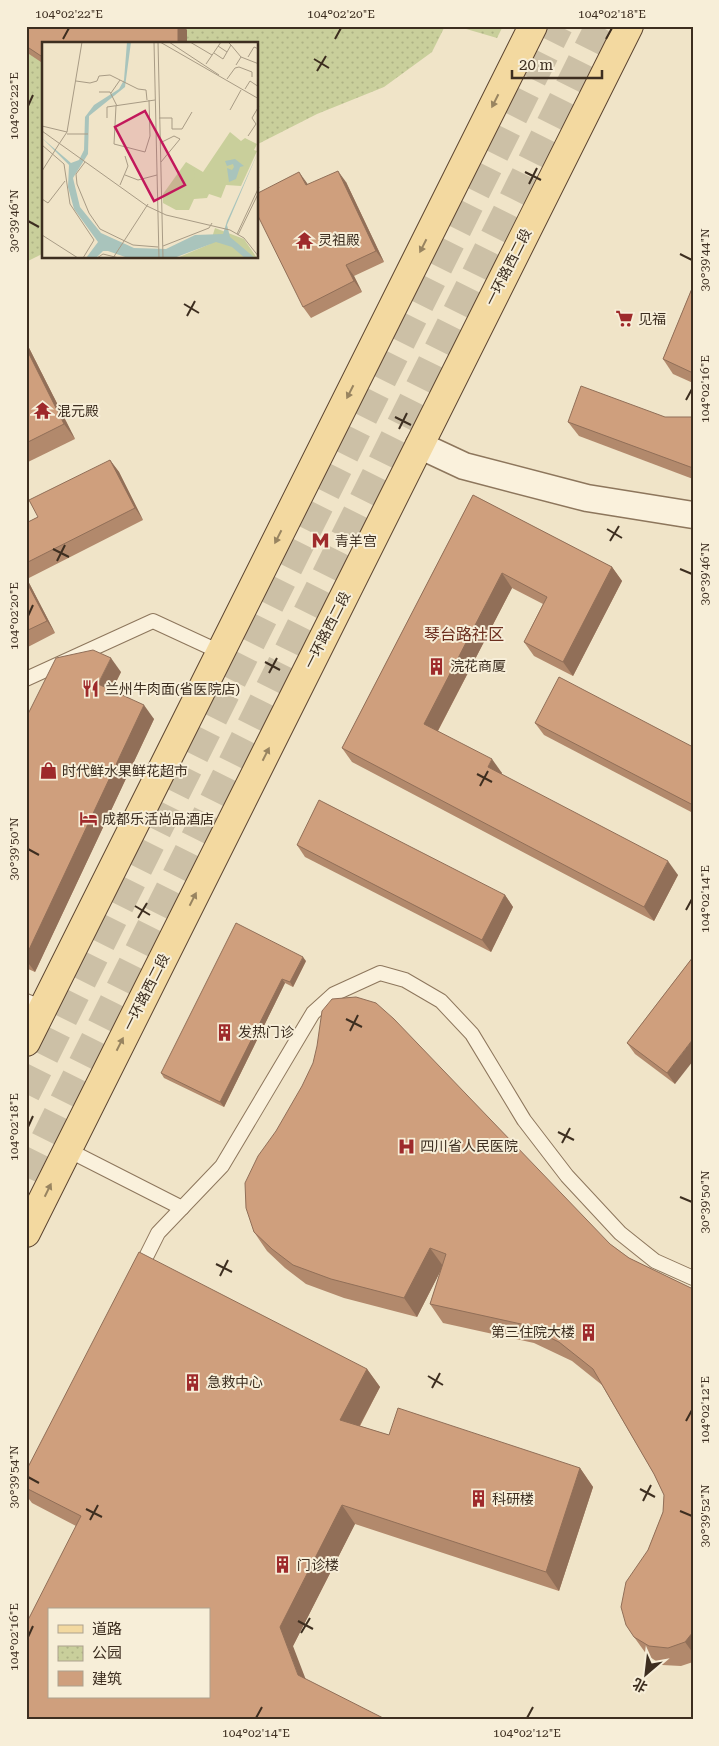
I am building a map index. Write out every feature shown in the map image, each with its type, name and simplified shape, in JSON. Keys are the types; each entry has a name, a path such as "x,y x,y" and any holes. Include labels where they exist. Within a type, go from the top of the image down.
{"main road":[{"path":"26,1042 34,1004 220,652 533,26"},
{"name":"一环路西二段","path":"26,1233 629,26"}],"street":[{"path":"420,445 464,466 578,495 693,515"}],"lane":[{"path":"26,679 152,621 220,652"},
{"path":"131,1285 158,1233 222,1166 313,1013 334,994 380,973 405,980 441,1001 472,1034 524,1120 567,1176 627,1238 655,1260 693,1278"},
{"path":"68,1150 182,1208"}],"green space":[{"path":"26,26 445,26 432,52 384,87 317,114 259,143 259,42 42,42 42,254 26,262"},
{"path":"456,26 503,26 497,38"}],"building":[{"path":"26,26 178,26 178,42 42,42 42,57 26,46"},
{"name":"灵祖殿","path":"338,171 376,251 346,265 354,281 303,307 259,218 259,192 299,172 306,185"},
{"path":"693,286 693,373 663,359"},
{"name":"混元殿","path":"26,348 64,424 26,443"},
{"path":"581,386 665,417 693,417 693,468 568,422"},
{"path":"110,460 135,508 26,563 26,523 38,517 29,500"},
{"path":"473,495 612,567 563,662 524,642 547,597 502,573 424,724 492,759 488,767 668,861 644,907 342,748"},
{"path":"26,581 47,621 26,631"},
{"path":"93,650 111,658 98,684 144,705 26,956 26,714 28,714 56,658"},
{"path":"559,677 693,747 693,805 535,723"},
{"path":"319,800 505,895 482,940 297,845"},
{"name":"发热门诊","path":"236,923 303,957 290,982 282,979 220,1102 161,1073"},
{"path":"693,957 693,1039 667,1073 627,1043"},
{"name":"第三住院大楼","path":"356,997 376,1003 394,1019 610,1244 629,1258 693,1289 693,1632 685,1642 668,1648 649,1646 634,1637 626,1625 621,1607 626,1582 648,1550 663,1512 664,1495 654,1474 593,1369 559,1342 521,1324 430,1304 446,1254 430,1248 404,1298 331,1279 293,1265 254,1232 246,1208 245,1183 258,1156 276,1131 313,1063 322,1011 332,999"},
{"path":"139,1252 367,1369 340,1420 389,1435 398,1408 580,1468 546,1572 342,1505 280,1627 298,1675 387,1720 26,1720 26,1624 81,1516 26,1488 26,1471"}],"tunnel":[{"path":"26,1094 559,26"},
{"path":"26,1177 599,26"}],"place":[{"name":"灵祖殿","path":"304,240"},
{"name":"见福","path":"624,319"},
{"name":"混元殿","path":"43,411"},
{"name":"青羊宫","path":"321,541"},
{"name":"浣花商厦","path":"436,666"},
{"name":"兰州牛肉面(省医院店)","path":"91,689"},
{"name":"时代鲜水果鲜花超市","path":"48,771"},
{"name":"成都乐活尚品酒店","path":"88,819"},
{"name":"发热门诊","path":"224,1032"},
{"name":"四川省人民医院","path":"406,1146"},
{"name":"第三住院大楼","path":"589,1332"},
{"name":"急救中心","path":"193,1382"},
{"name":"科研楼","path":"478,1499"},
{"name":"门诊楼","path":"283,1565"}],"district":[{"name":"琴台路社区","path":"464,634"}]}
